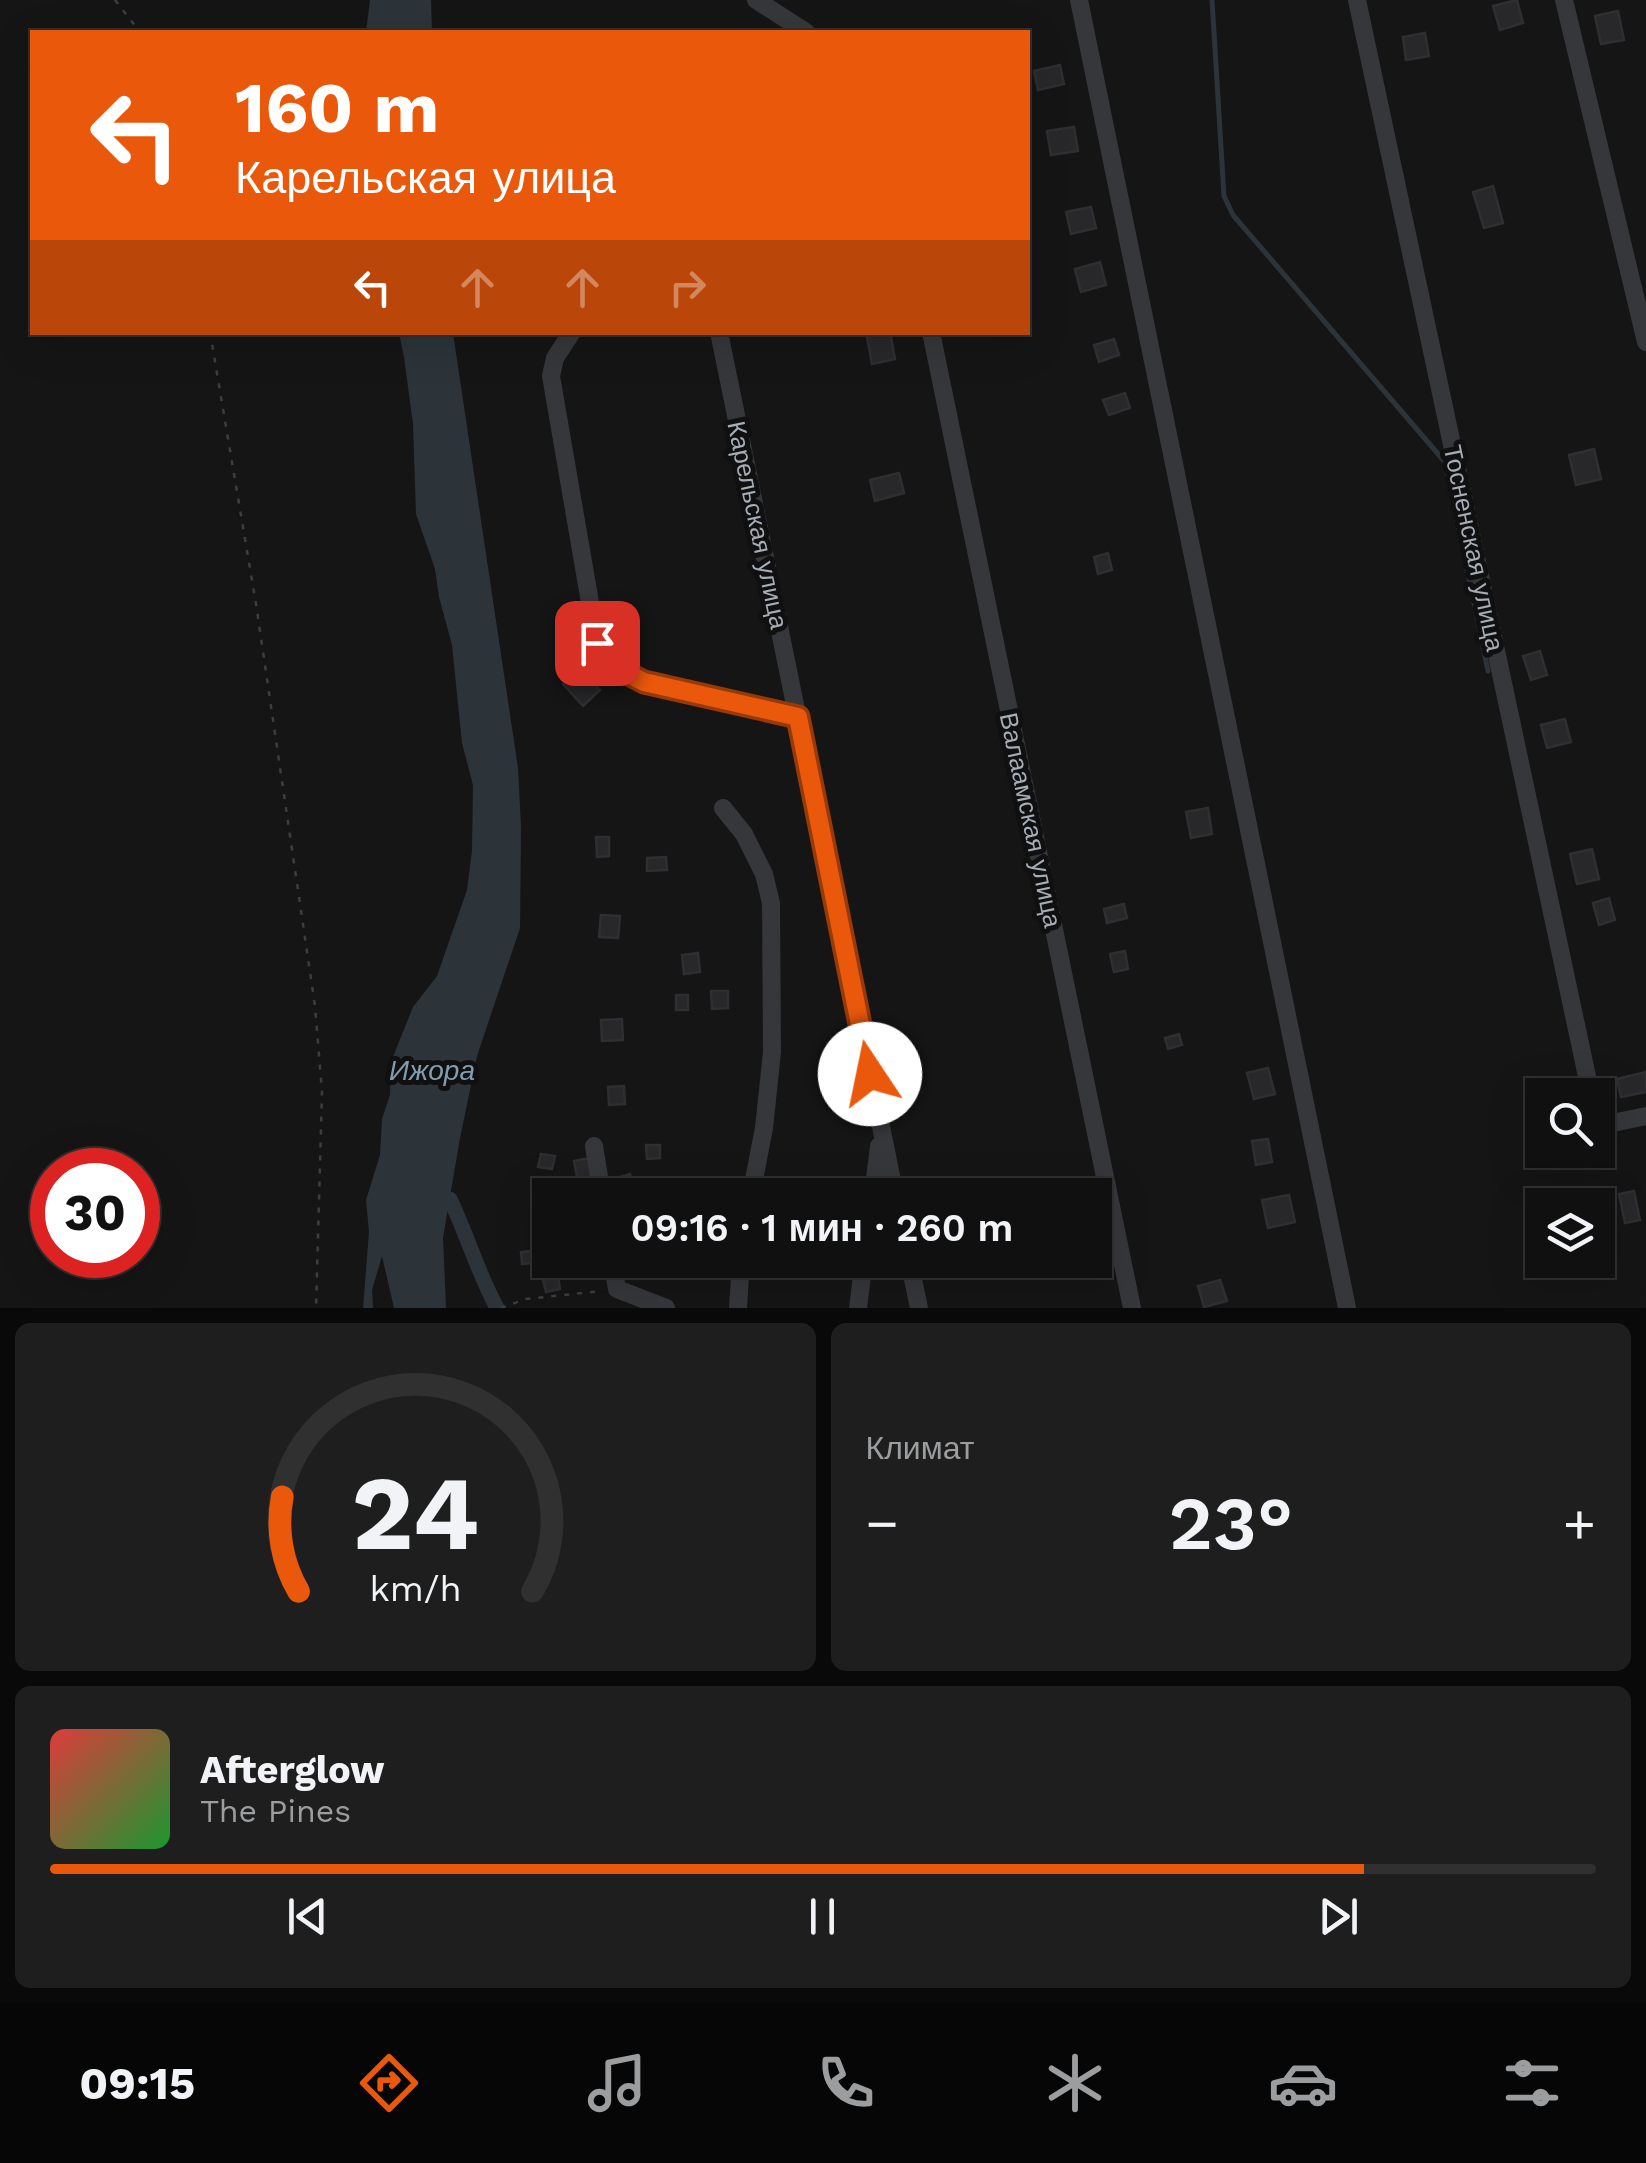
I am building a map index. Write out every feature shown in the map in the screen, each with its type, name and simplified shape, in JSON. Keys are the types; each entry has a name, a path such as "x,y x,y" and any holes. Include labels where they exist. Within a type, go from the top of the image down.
{"street":[{"path":"756,0 803,30"},
{"path":"1080,0 1347,1308"},
{"name":"Тосненская улица","path":"1357,0 1587,1078"},
{"path":"1564,0 1646,342"},
{"path":"570,335 555,358 552,376 602,656 623,673 644,682 798,717"},
{"name":"Карельская улица","path":"720,335 891,1178"},
{"name":"Валаамская улица","path":"932,335 1132,1308"},
{"path":"723,808 744,834 764,874 772,903 772,1052 754,1178"},
{"path":"1615,1122 1646,1116"},
{"path":"875,1178 881,1130"},
{"path":"594,1146 599,1178"},
{"path":"615,1278 617,1289 666,1308"},
{"path":"738,1308 740,1278"},
{"path":"858,1308 862,1278"},
{"path":"913,1278 919,1308"}],"path":[{"path":"115,0 138,30"},
{"path":"211,335 256,604 315,1006 322,1092 316,1308"},
{"path":"500,1308 526,1299 617,1289"}],"water":[{"path":"370,0 431,0 432,30 366,30"},
{"name":"Ижора","path":"399,335 453,335 518,768 521,826 520,928 477,1056 460,1138 443,1238 446,1308 394,1308 382,1256 372,1290 373,1308 363,1308 369,1232 366,1200 380,1155 391,1062 413,1007 437,976 467,890 472,851 473,785 462,743 452,645 435,569 416,514 413,424"}],"building":[{"path":"1517,0 1523,23 1500,30 1493,6"},
{"path":"1618,11 1624,40 1601,44 1595,16"},
{"path":"1425,33 1429,56 1406,60 1403,37"},
{"path":"1060,65 1064,84 1038,90 1034,71"},
{"path":"1074,127 1078,151 1051,155 1047,131"},
{"path":"1493,186 1503,223 1484,228 1473,192"},
{"path":"1091,207 1096,228 1071,234 1066,212"},
{"path":"1100,262 1106,285 1081,292 1075,269"},
{"path":"891,335 895,359 872,364 867,337"},
{"path":"1114,339 1119,355 1099,362 1094,345"},
{"path":"1125,393 1130,408 1109,415 1103,400"},
{"path":"1594,449 1601,479 1576,485 1569,455"},
{"path":"899,473 904,493 875,501 870,480"},
{"path":"1108,553 1112,570 1098,574 1094,557"},
{"path":"1540,651 1547,675 1531,680 1523,656"},
{"path":"580,668 600,690 583,706 563,684"},
{"path":"1565,719 1571,742 1547,748 1541,725"},
{"path":"1208,808 1212,834 1191,838 1186,812"},
{"path":"596,837 609,837 609,856 597,857"},
{"path":"1592,849 1599,879 1577,884 1570,854"},
{"path":"666,857 667,870 647,871 647,858"},
{"path":"1609,898 1615,920 1599,925 1593,903"},
{"path":"1124,904 1127,918 1107,923 1104,909"},
{"path":"601,915 620,916 618,938 599,937"},
{"path":"1125,951 1128,969 1114,972 1110,954"},
{"path":"698,953 700,972 684,974 682,955"},
{"path":"711,991 728,991 728,1008 712,1009"},
{"path":"676,995 688,995 688,1010 676,1010"},
{"path":"622,1019 623,1040 602,1041 601,1020"},
{"path":"1179,1034 1182,1045 1168,1049 1165,1038"},
{"path":"1268,1068 1275,1094 1254,1099 1247,1073"},
{"path":"1646,1072 1646,1092 1621,1097 1617,1079"},
{"path":"624,1086 625,1104 609,1105 608,1087"},
{"path":"1268,1139 1272,1162 1256,1165 1252,1141"},
{"path":"646,1145 660,1145 660,1158 647,1159"},
{"path":"541,1154 555,1156 552,1169 538,1167"},
{"path":"590,1158 594,1178 577,1178 574,1161"},
{"path":"1634,1191 1640,1220 1625,1223 1619,1194"},
{"path":"1289,1195 1295,1222 1268,1228 1262,1200"},
{"path":"532,1251 532,1263 522,1264 521,1252"},
{"path":"558,1278 560,1289 546,1292 543,1280"},
{"path":"1220,1280 1227,1301 1204,1307 1198,1286"}],"waterway":[{"path":"1212,0 1224,196 1233,215 1445,462 1488,671"},
{"path":"450,1199 497,1308"}],"route":[{"path":"597,643 611,665 644,682 798,717 870,1074"}]}
